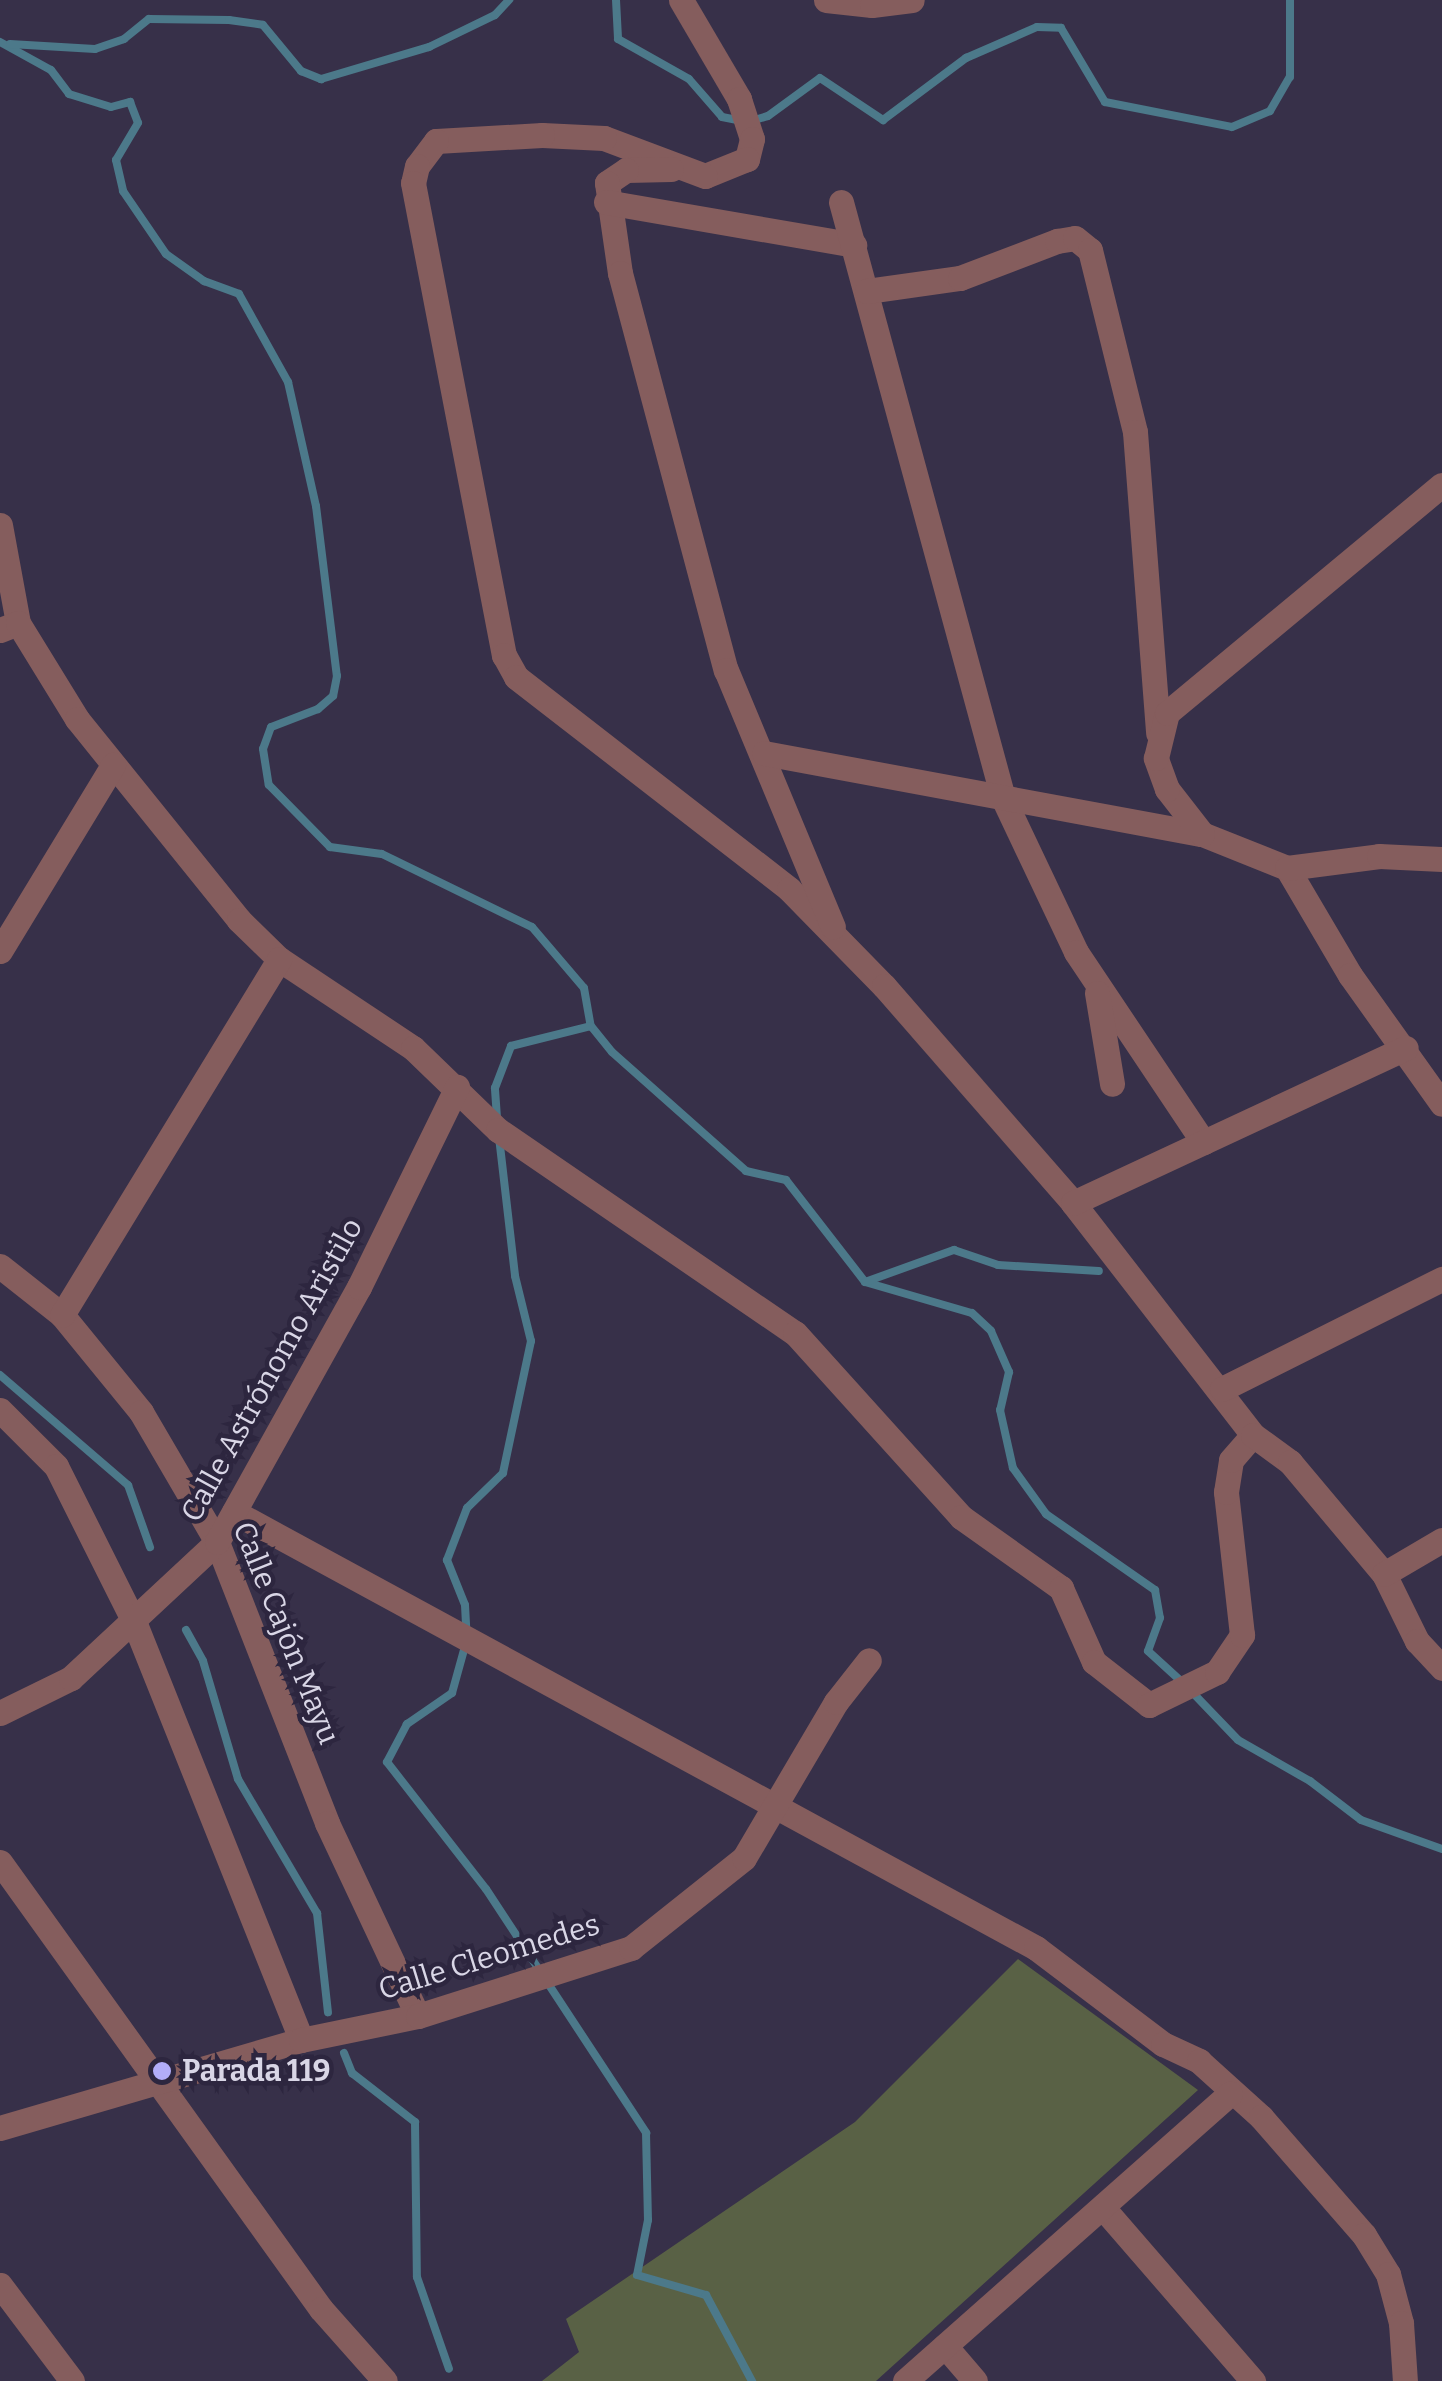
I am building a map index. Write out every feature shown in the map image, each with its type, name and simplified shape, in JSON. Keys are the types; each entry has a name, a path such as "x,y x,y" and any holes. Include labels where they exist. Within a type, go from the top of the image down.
{"street":[{"path":"681,0 739,99 752,139 747,159 706,176 604,138 542,135 436,142 417,166 414,183 498,629 516,677 690,807 839,940 1073,1203 1222,1389 1252,1435 1290,1462 1384,1574 1417,1641 1442,1668"},
{"path":"826,0 872,5 912,0"},
{"path":"680,168 612,174 606,202 726,670 764,753 839,940"},
{"path":"606,202 854,245"},
{"path":"841,202 1003,798 1035,876 1095,984 1203,1142"},
{"path":"867,290 960,278 1057,241 1075,238 1090,250 1135,432 1158,733 1156,758 1166,789 1202,834"},
{"path":"1158,733 1167,713 1442,485"},
{"path":"0,525 9,627 113,765 279,960 413,1048 498,1130 796,1333 961,1517 1061,1588 1094,1662 1149,1704 1175,1698 1217,1672 1242,1636 1226,1492 1231,1460 1252,1435"},
{"path":"764,753 1202,834 1288,868 1379,856 1442,860"},
{"path":"0,951 113,765"},
{"path":"792,822 806,778 829,767"},
{"path":"1288,868 1350,975 1406,1048 1442,1104"},
{"path":"62,1315 279,960"},
{"path":"1095,984 1112,1084"},
{"path":"1073,1203 1406,1048"},
{"name":"Calle Astrónomo Aristilo","path":"0,1713 71,1678 135,1624 218,1542 358,1287 458,1088"},
{"name":"Calle Cajón Mayu","path":"0,1266 62,1315 141,1412 218,1542 328,1823 418,2016"},
{"path":"1222,1389 1442,1280"},
{"path":"0,1410 56,1466 135,1624 301,2040"},
{"path":"234,1512 1036,1948 1163,2044 1200,2061 1300,2161 1388,2274 1401,2323 1405,2381"},
{"path":"1384,1574 1442,1540"},
{"name":"Calle Cleomedes","path":"0,2128 301,2040 418,2016 631,1948 708,1892 744,1858 836,1702 869,1660"},
{"path":"0,1862 321,2309 385,2381"},
{"path":"906,2381 1230,2094"},
{"path":"1104,2209 1253,2381"},
{"path":"0,2285 72,2381"},
{"path":"944,2346 975,2381"}],"green space":[{"path":"1018,1959 1198,2090 876,2381 542,2381 579,2352 566,2319 855,2122"}],"waterway":[{"path":"10,44 95,49 124,39 149,19 229,20 263,25 301,71 321,79 429,47 495,15 509,0"},
{"path":"616,0 618,39 689,79 722,117 748,122 768,116 820,78 883,120 966,58 1037,27 1061,28 1105,102 1232,127 1270,111 1290,77 1290,0"},
{"path":"0,42 51,70 69,94 111,107 130,102 138,123 116,160 123,191 166,254 204,281 239,294 288,382 316,506 337,676 333,696 318,709 271,727 263,749 269,785 330,847 382,854 532,927 584,988 591,1026 612,1052 746,1171 786,1180 865,1282 972,1313 991,1331 1009,1372 1000,1410 1013,1468 1046,1514 1155,1590 1160,1618 1148,1651 1182,1682"},
{"path":"497,1118 495,1088 511,1046 591,1026"},
{"path":"499,1137 515,1276 531,1341 503,1473 467,1508 447,1560 465,1605 467,1639 452,1693 407,1724 387,1762 486,1889 646,2133 648,2220 637,2275 706,2295 752,2381"},
{"path":"865,1282 954,1250 998,1265 1099,1271"},
{"path":"0,1375 128,1485 150,1547"},
{"path":"186,1630 203,1661 238,1779 317,1913 328,2012"},
{"path":"1192,1692 1238,1740 1310,1781 1361,1820 1442,1849"},
{"path":"344,2053 352,2073 415,2122 417,2277 449,2369"}],"place":[{"name":"Parada 119","path":"162,2071"}]}
